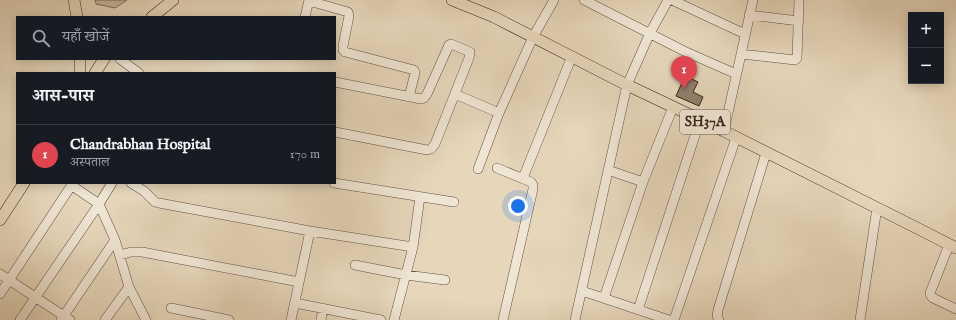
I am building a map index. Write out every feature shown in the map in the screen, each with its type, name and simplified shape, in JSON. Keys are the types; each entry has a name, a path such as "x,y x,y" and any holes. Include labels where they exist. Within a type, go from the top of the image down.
{"main road":[{"path":"74,0 76,16"},
{"path":"153,16 173,0"},
{"name":"SH37A","path":"452,0 494,17 533,36 627,85 953,247"},
{"path":"80,60 80,72"},
{"path":"96,72 103,60"},
{"path":"0,206 16,182"},
{"path":"0,220 23,184"}],"street":[{"path":"478,169 499,113 533,36 554,0"},
{"path":"586,0 684,51 736,74"},
{"path":"575,320 627,85 650,33 668,0"},
{"path":"672,0 746,34"},
{"path":"724,132 752,0"},
{"path":"741,54 791,61 795,60 797,58 799,0"},
{"path":"305,16 309,1 348,12 349,16 339,45 345,52 414,70 415,72 409,97"},
{"path":"749,16 799,21"},
{"path":"336,82 420,99 424,98 427,94 447,47 451,44 470,52 435,144 431,149 427,150 336,132"},
{"path":"523,178 572,56"},
{"path":"121,60 138,72"},
{"path":"455,94 499,113"},
{"path":"604,298 643,182 673,107"},
{"path":"638,310 700,120"},
{"path":"674,320 736,138"},
{"path":"719,320 717,316 718,310 766,153"},
{"path":"497,168 531,182 534,189 503,320"},
{"path":"608,170 643,182"},
{"path":"336,183 454,202"},
{"path":"0,294 72,184 99,204 115,240 129,287 146,320"},
{"path":"20,320 111,184"},
{"path":"133,184 144,191 155,202 159,203 310,232 413,247"},
{"path":"394,320 413,247 420,197"},
{"path":"860,320 877,208"},
{"path":"291,320 310,232"},
{"path":"0,274 65,319 115,240"},
{"path":"953,247 930,293 930,296 956,309"},
{"path":"120,255 131,252 142,252 299,282"},
{"path":"355,265 406,275 445,280"},
{"path":"105,320 129,287"},
{"path":"582,291 669,320"},
{"path":"294,302 323,308 352,317 381,320"},
{"path":"171,308 229,320"},
{"path":"321,320 323,308"}],"shaded area":[{"path":"95,0 127,0 115,8 96,4"}],"building":[{"path":"685,76 698,82 693,92 703,97 699,106 676,96"}],"place":[{"name":"Chandrabhan Hospital","path":"684,89"}]}
